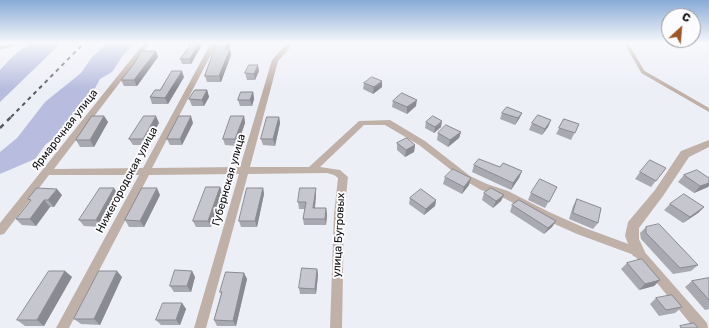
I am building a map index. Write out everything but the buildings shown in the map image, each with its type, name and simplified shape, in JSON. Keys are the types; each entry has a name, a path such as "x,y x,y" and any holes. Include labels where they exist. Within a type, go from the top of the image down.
{"street":[{"name":"Ярмарочная улица","path":"0,231 135,58"},
{"name":"Нижегородская улица","path":"62,328 206,58"},
{"name":"Губернская улица","path":"200,328 277,58"},
{"path":"47,172 146,170 311,170 362,123 387,122 422,143 467,178 484,187 505,194 545,215 581,231 638,252"},
{"path":"702,328 638,252 631,232 633,226 659,193 686,154 709,143"},
{"name":"улица Бугровых","path":"311,170 327,170 337,172 343,177 339,214 336,328"}],"lane":[{"path":"635,58 643,72 709,110"}],"shaded area":[{"path":"11,58 45,58 0,102 0,70"},
{"path":"91,58 121,58 112,72 100,79 87,103 63,133 46,144 35,159 0,174 0,152 17,138 45,102 81,73"}],"railway":[{"path":"11,117 69,58"},
{"path":"0,128 11,117"}]}
